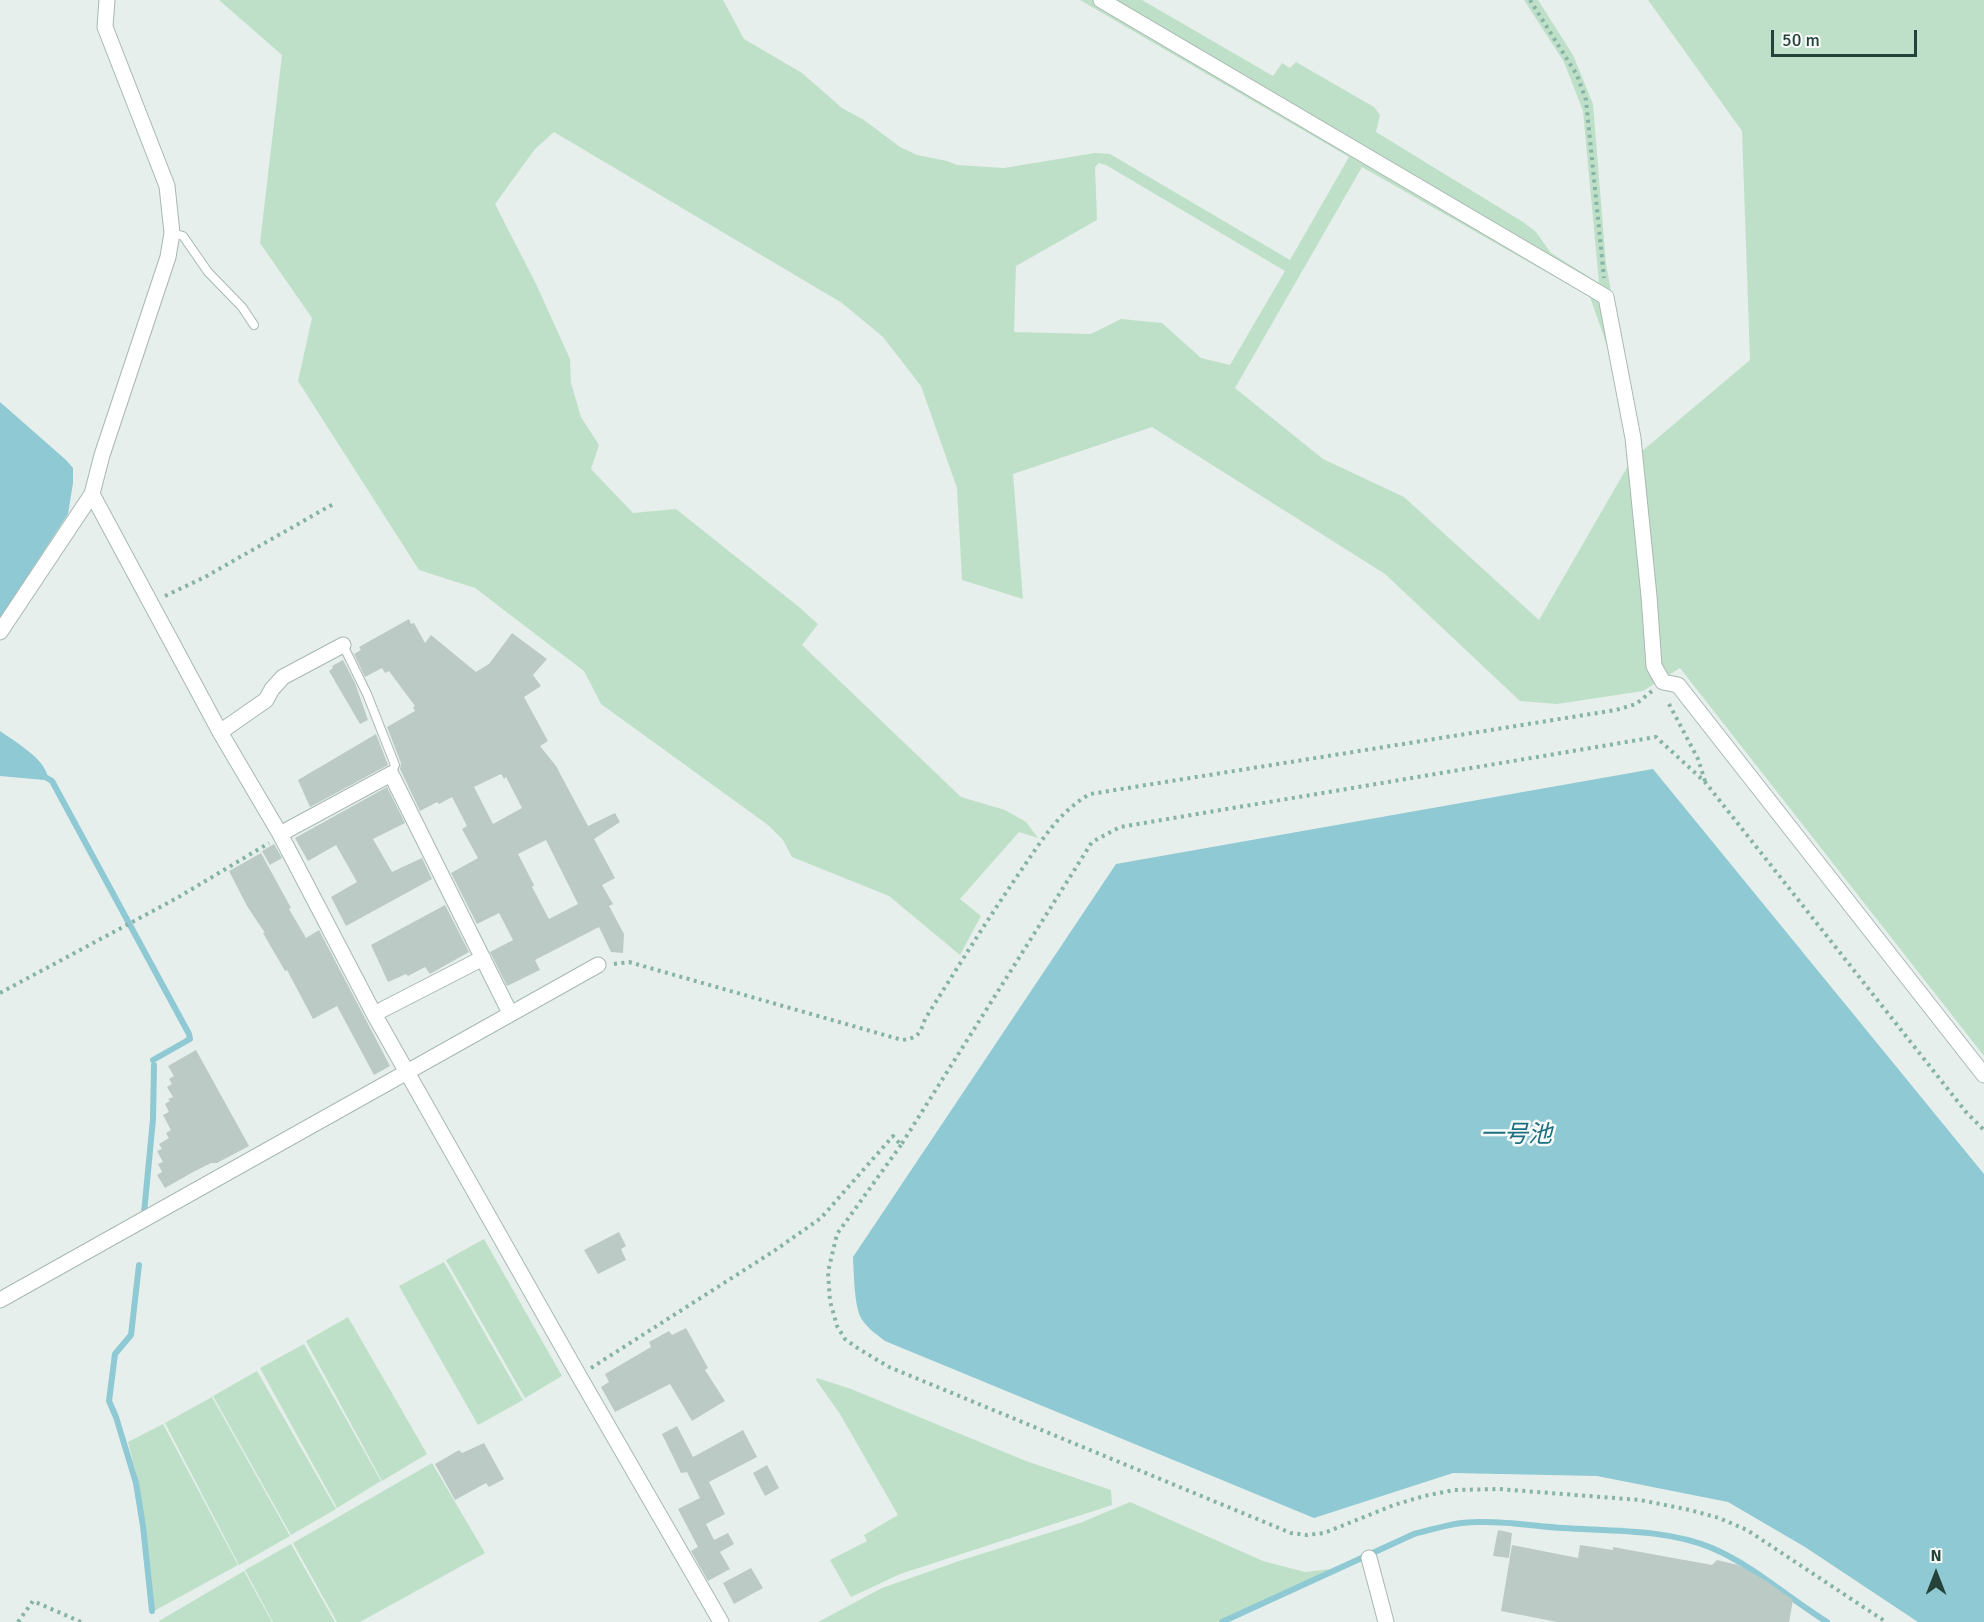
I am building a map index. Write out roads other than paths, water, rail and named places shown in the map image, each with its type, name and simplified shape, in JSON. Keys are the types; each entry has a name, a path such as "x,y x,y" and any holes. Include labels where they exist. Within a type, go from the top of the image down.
{"street":[{"path":"0,632 92,494 102,455 168,257 172,234 167,186 105,27 107,0"},
{"path":"1101,0 1606,297 1633,438 1654,666 1663,682 1678,685 1984,1074"},
{"path":"92,494 220,732 280,834 374,1014 721,1622"},
{"path":"220,732 266,700 283,677 342,645"},
{"path":"280,834 391,774 510,1013"},
{"path":"374,1014 483,958"},
{"path":"0,1300 598,965"},
{"path":"1369,1558 1386,1622"}],"lane":[{"path":"172,234 183,236 208,272 242,307 254,325"},
{"path":"342,645 367,694 395,765 391,774"}],"water":[{"path":"0,402 66,460 73,468 73,483 68,514 0,618"},
{"path":"0,731 40,762 47,774 44,780 0,776"},
{"name":"一号池","path":"1653,769 1984,1174 1984,1622 1918,1622 1805,1547 1728,1502 1597,1476 1453,1473 1314,1518 885,1341 863,1322 856,1297 853,1257 1116,864"}],"waterway":[{"path":"40,774 52,781 189,1034 190,1039 153,1060"},
{"path":"144,1213 153,1119 154,1065"},
{"path":"139,1265 131,1335 115,1354 109,1401 136,1483 152,1611"},
{"path":"1222,1622 1414,1534 1469,1522 1639,1532 1695,1542 1727,1555 1757,1573 1827,1622"}]}
